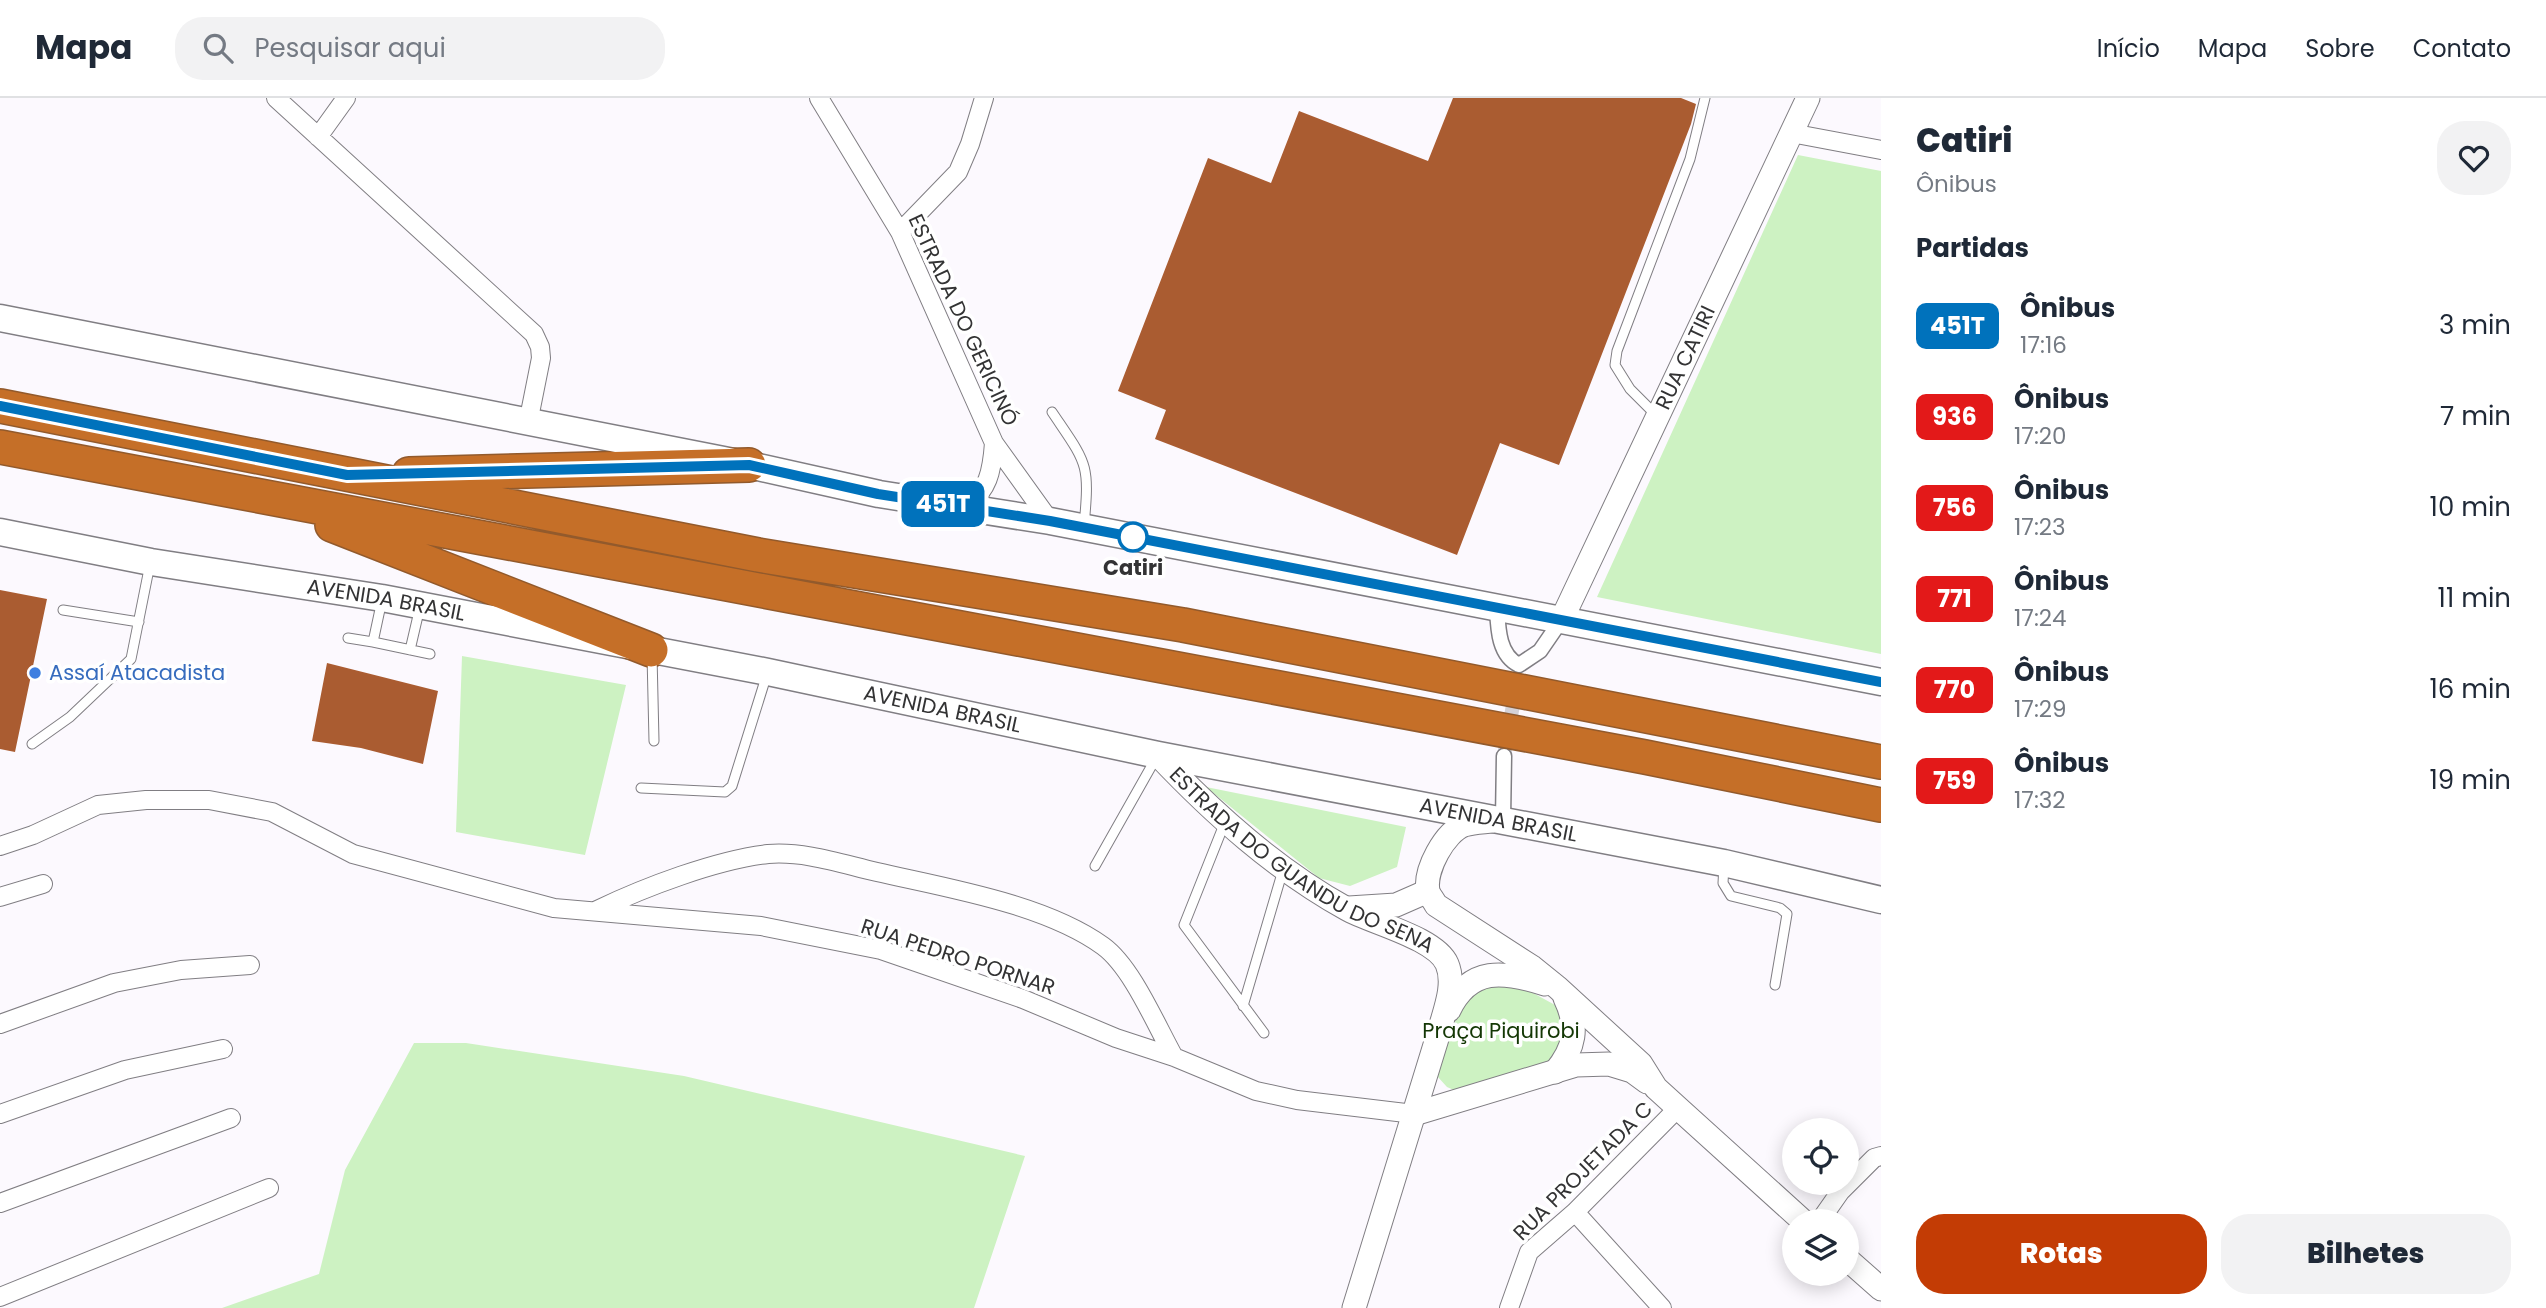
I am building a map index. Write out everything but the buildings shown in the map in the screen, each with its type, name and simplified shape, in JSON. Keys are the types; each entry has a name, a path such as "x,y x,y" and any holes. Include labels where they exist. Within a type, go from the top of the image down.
{"highway":[{"path":"0,406 758,555 1184,625 1881,762"},
{"path":"0,447 1645,757 1881,805"},
{"path":"347,475 749,465"},
{"path":"258,496 651,650"}],"main road":[{"path":"0,318 749,465 878,494 1050,521 1881,682"},
{"name":"AVENIDA BRASIL","path":"0,532 151,562 382,598 768,672 1158,755 1724,863 1881,900"}],"street":[{"path":"276,98 534,334 540,347 541,358 528,423"},
{"path":"318,136 346,98"},
{"name":"ESTRADA DO GERICINÓ","path":"819,98 900,232 994,443 1050,521"},
{"path":"900,232 958,172 984,98"},
{"name":"RUA CATIRI","path":"1562,619 1808,98"},
{"path":"1791,133 1881,150"},
{"path":"963,507 981,494 986,484 994,443"},
{"path":"1497,607 1502,643 1507,656 1518,671 1540,651 1562,619"},
{"name":"ESTRADA DO GUANDU DO SENA","path":"1158,755 1225,822 1284,869 1346,908 1430,946 1447,964 1450,987 1438,1032"},
{"path":"1504,755 1503,820 1465,824 1453,831 1434,863 1428,891 1436,905 1532,967 1561,992 1641,1064 1656,1088"},
{"name":"RUA PEDRO PORNAR","path":"0,846 33,835 98,805 146,800 209,800 271,812 353,853 554,908 761,926 881,950 1023,999 1116,1038 1174,1057 1256,1091 1297,1100 1414,1114"},
{"path":"597,910 635,892 768,854 800,854 983,896 1062,924 1104,947 1125,970 1174,1057"},
{"path":"0,897 43,884"},
{"path":"1346,908 1396,905 1428,891"},
{"path":"0,1024 114,983 181,971 250,965"},
{"path":"1354,1308 1438,1032 1455,997 1476,979 1505,975 1561,992 1571,1010 1574,1032 1572,1046 1555,1072"},
{"path":"0,1114 125,1070 223,1048"},
{"path":"1429,1064 1434,1087 1444,1094 1462,1100"},
{"path":"1414,1114 1576,1065 1609,1064 1632,1071 1656,1088 1790,1209"},
{"name":"RUA PROJETADA C","path":"1510,1308 1529,1252 1575,1212 1678,1108"},
{"path":"0,1203 230,1118"},
{"path":"1828,1209 1840,1192 1874,1158 1881,1156"},
{"path":"0,1297 269,1188"},
{"path":"1575,1212 1662,1308"},
{"path":"1859,1270 1881,1289"}],"lane":[{"path":"1657,417 1630,389 1615,365 1616,358 1690,159 1705,98"},
{"path":"1052,412 1087,467 1089,483 1083,528"},
{"path":"32,744 70,717 131,659 151,562"},
{"path":"373,642 382,598"},
{"path":"410,650 420,605"},
{"path":"63,610 139,622"},
{"path":"348,638 430,654"},
{"path":"651,650 654,741"},
{"path":"641,788 725,792 732,786 768,672"},
{"path":"1095,866 1158,755"},
{"path":"1225,822 1184,925 1264,1033"},
{"path":"1724,863 1723,883 1731,896 1780,908 1787,914 1775,985"},
{"path":"1243,1006 1284,869"}],"green space":[{"path":"1798,155 1881,171 1881,654 1597,597"},
{"path":"462,656 626,685 585,855 456,832"},
{"path":"1206,787 1406,827 1397,867 1350,886 1319,878"},
{"name":"Praça Piquirobi","path":"1515,983 1555,1005 1567,1027 1552,1061 1456,1091 1447,1087 1437,1076 1458,1004 1470,989"},
{"path":"414,1043 466,1043 684,1076 1025,1156 974,1308 222,1308 319,1274 345,1170"}],"tunnel":[{"path":"1504,756 1516,688"}],"bus line":[{"name":"451T","path":"0,406 347,475 749,465 878,494 1050,521 1615,628 1881,682"}],"place":[{"name":"Catiri","path":"1133,537"},
{"name":"Assaí Atacadista","path":"35,673"}]}
